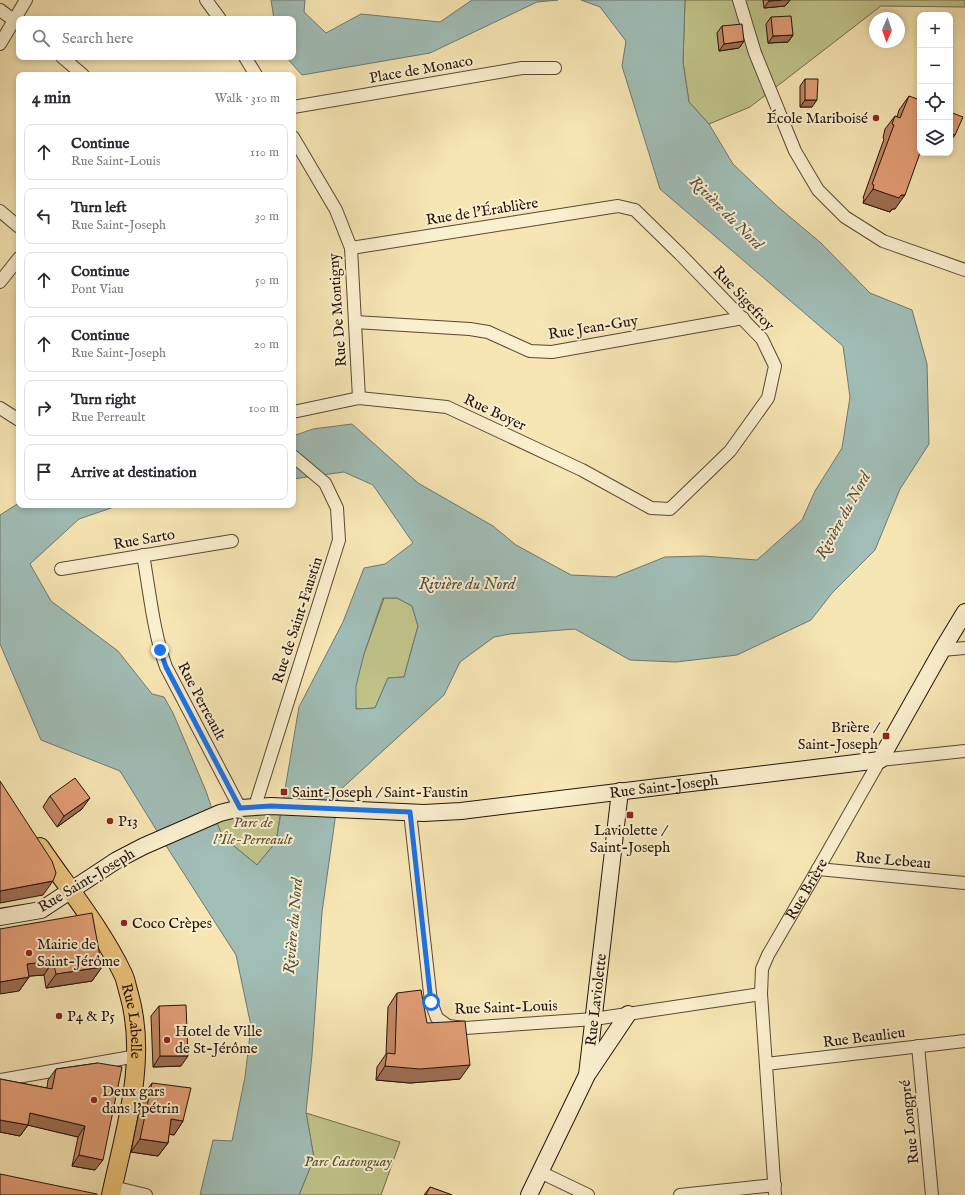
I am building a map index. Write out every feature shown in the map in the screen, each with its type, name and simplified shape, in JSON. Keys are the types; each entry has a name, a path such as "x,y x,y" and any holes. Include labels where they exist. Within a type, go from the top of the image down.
{"main road":[{"name":"Rue Labelle","path":"32,835 100,932 123,975 134,1011 137,1056 131,1103 112,1191"}],"street":[{"path":"19,16 26,0"},
{"path":"206,0 218,16"},
{"path":"739,0 755,54 795,151 818,190 845,217 882,241 965,270"},
{"path":"0,10 16,21"},
{"path":"0,44 16,23"},
{"path":"66,60 80,72"},
{"path":"248,60 254,72"},
{"name":"Place de Monaco","path":"296,106 522,68 555,68"},
{"name":"Rue De Montigny","path":"296,143 336,210 351,248 359,398"},
{"name":"Rue de l'Érablière","path":"351,248 618,206"},
{"name":"Rue Sigefroy","path":"618,206 635,210 680,254 762,339 775,366 768,398 730,452 670,509"},
{"path":"0,210 16,224"},
{"path":"0,282 16,262"},
{"name":"Rue Jean-Guy","path":"355,322 470,329 488,332 530,351 552,352 742,318"},
{"name":"Rue Boyer","path":"296,411 359,398 447,407 582,470 651,508 670,509"},
{"path":"0,408 16,418"},
{"name":"Rue de Saint-Faustin","path":"248,807 339,540 337,508 325,483 296,459"},
{"name":"Rue Sarto","path":"61,569 232,541"},
{"name":"Rue Perreault","path":"144,556 156,631 160,650 166,667 248,807"},
{"name":"Rue Brière","path":"775,1190 761,994 762,970 768,955 965,612"},
{"path":"942,650 965,648"},
{"name":"Rue Saint-Joseph","path":"0,918 41,910 118,860 148,844 220,813 248,807 271,806 410,812 461,811 965,751"},
{"name":"Rue Laviolette","path":"529,1195 587,1075 620,792"},
{"name":"Rue Saint-Louis","path":"410,812 431,1002 437,1018 448,1026 465,1028 594,1019 761,994"},
{"name":"Rue Lebeau","path":"818,869 965,883"},
{"path":"587,1075 628,1014"},
{"name":"Rue Beaulieu","path":"766,1064 965,1041"},
{"name":"Rue Longpré","path":"918,1046 932,1195"},
{"path":"0,1080 137,1056"},
{"path":"540,1172 588,1195"},
{"path":"680,1195 775,1190"},
{"path":"112,1191 146,1195"}],"green space":[{"path":"685,0 965,0 965,7 881,6 873,12 869,12 869,15 750,107 709,124 689,102 683,62"},
{"path":"384,598 397,598 412,606 418,626 404,677 388,678 375,708 356,709 355,686 364,654"},
{"name":"Parc de l'Île-Perreault","path":"240,808 281,810 276,842 257,865 223,837 216,821"},
{"name":"Parc Castonguay","path":"306,1113 400,1142 381,1195 299,1195 314,1158"}],"water":[{"path":"271,0 305,0 304,12 326,33 361,14 440,22 472,0 558,0 537,2 430,53 302,75 289,60 296,60 296,16 274,16"},
{"name":"Rivière du Nord","path":"581,0 685,0 683,62 689,102 709,124 733,164 777,206 821,243 870,293 912,310 927,364 929,444 900,489 875,550 832,593 811,620 737,655 676,662 630,660 575,629 510,634 494,637 460,662 444,695 339,791 322,912 312,1055 306,1112 314,1158 299,1195 200,1195 213,1140 232,1141 245,1077 251,1026 236,955 120,771 41,740 0,644 0,515 16,505 16,508 111,508 79,519 30,564 51,601 118,651 152,694 164,697 173,713 206,791 223,837 257,865 276,842 299,707 343,622 364,568 385,564 413,543 373,485 344,472 296,479 296,435 313,429 352,424 418,483 493,526 516,545 571,575 615,577 665,557 703,556 757,560 802,520 815,491 842,448 850,397 843,346 660,189 622,66 626,41 600,7","holes":["383,598 397,598 412,606 418,626 404,677 388,678 375,708 356,709 356,686 364,654"]}],"building":[{"path":"791,16 793,35 773,36 771,17"},
{"path":"742,24 744,41 724,44 722,26"},
{"path":"805,79 818,79 817,100 805,100"},
{"name":"École Mariboisé","path":"909,96 917,99 917,156 919,156 905,195 901,195 899,198 873,189 874,185 872,184 894,125 892,124 895,116 900,118"},
{"path":"953,113 963,117 955,135 953,135"},
{"path":"75,778 90,798 64,816 50,796"},
{"path":"0,781 52,861 56,873 53,881 0,891"},
{"path":"92,913 102,967 56,974 53,961 27,964 29,977 0,982 0,929"},
{"path":"421,990 427,1023 465,1021 470,1065 420,1069 385,1066 387,1053 395,1054 397,993"},
{"path":"186,1005 188,1056 160,1056 159,1006"},
{"path":"98,1063 122,1067 103,1160 79,1155 85,1126 30,1113 28,1125 0,1120 0,1079 52,1089 56,1069"},
{"path":"152,1083 191,1088 183,1121 171,1119 168,1143 140,1139"},
{"path":"0,1174 97,1194 97,1195 0,1195"},
{"path":"430,1187 452,1195 426,1195"}],"place":[{"name":"École Mariboisé","path":"876,118"},
{"name":"Brière / Saint-Joseph","path":"886,736"},
{"name":"Saint-Joseph / Saint-Faustin","path":"284,792"},
{"name":"Laviolette / Saint-Joseph","path":"630,815"},
{"name":"P13","path":"110,821"},
{"name":"Coco Crèpes","path":"124,923"},
{"name":"Mairie de Saint-Jérôme","path":"29,953"},
{"name":"P4 & P5","path":"59,1016"},
{"name":"Hotel de Ville de St-Jérôme","path":"167,1040"},
{"name":"Deux gars dans l'pétrin","path":"94,1100"}],"route":[{"path":"160,650 166,667 240,808 271,806 410,812 431,1002"}]}
